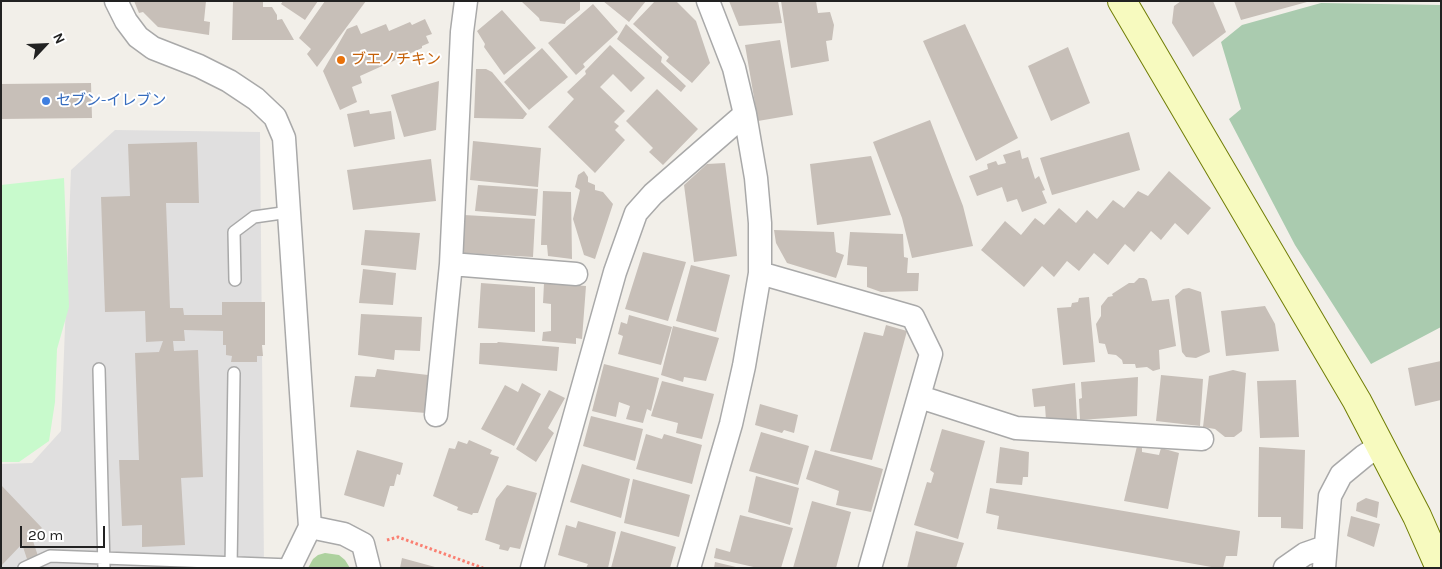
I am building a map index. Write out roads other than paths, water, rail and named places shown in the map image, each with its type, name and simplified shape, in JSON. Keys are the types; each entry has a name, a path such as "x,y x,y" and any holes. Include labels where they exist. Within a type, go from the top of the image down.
{"street":[{"path":"116,1 126,21 138,37 153,48 199,66 256,99 275,117 284,138 310,526 290,567"},
{"path":"436,415 451,264 462,32 466,1"},
{"path":"688,568 731,424 744,366 760,273 758,196 745,114 734,68 708,1"},
{"path":"1122,1 1382,445 1440,568"},
{"path":"532,568 615,272 636,213 653,194 745,114"},
{"path":"451,264 576,274"},
{"path":"760,273 914,317 931,354 870,568"},
{"path":"920,397 1016,428 1202,438"},
{"path":"1286,568 1305,554 1325,558 1330,496 1340,474 1382,445"},
{"path":"310,526 344,534 363,544 369,568"}],"lane":[{"path":"235,280 234,232 254,217 289,212"},
{"path":"99,369 104,563"},
{"path":"231,565 234,373"},
{"path":"24,568 50,556 104,563 290,567"}],"place":[{"name":"ブエノチキン","path":"341,60"},
{"name":"セブン-イレブン","path":"46,101"}]}
